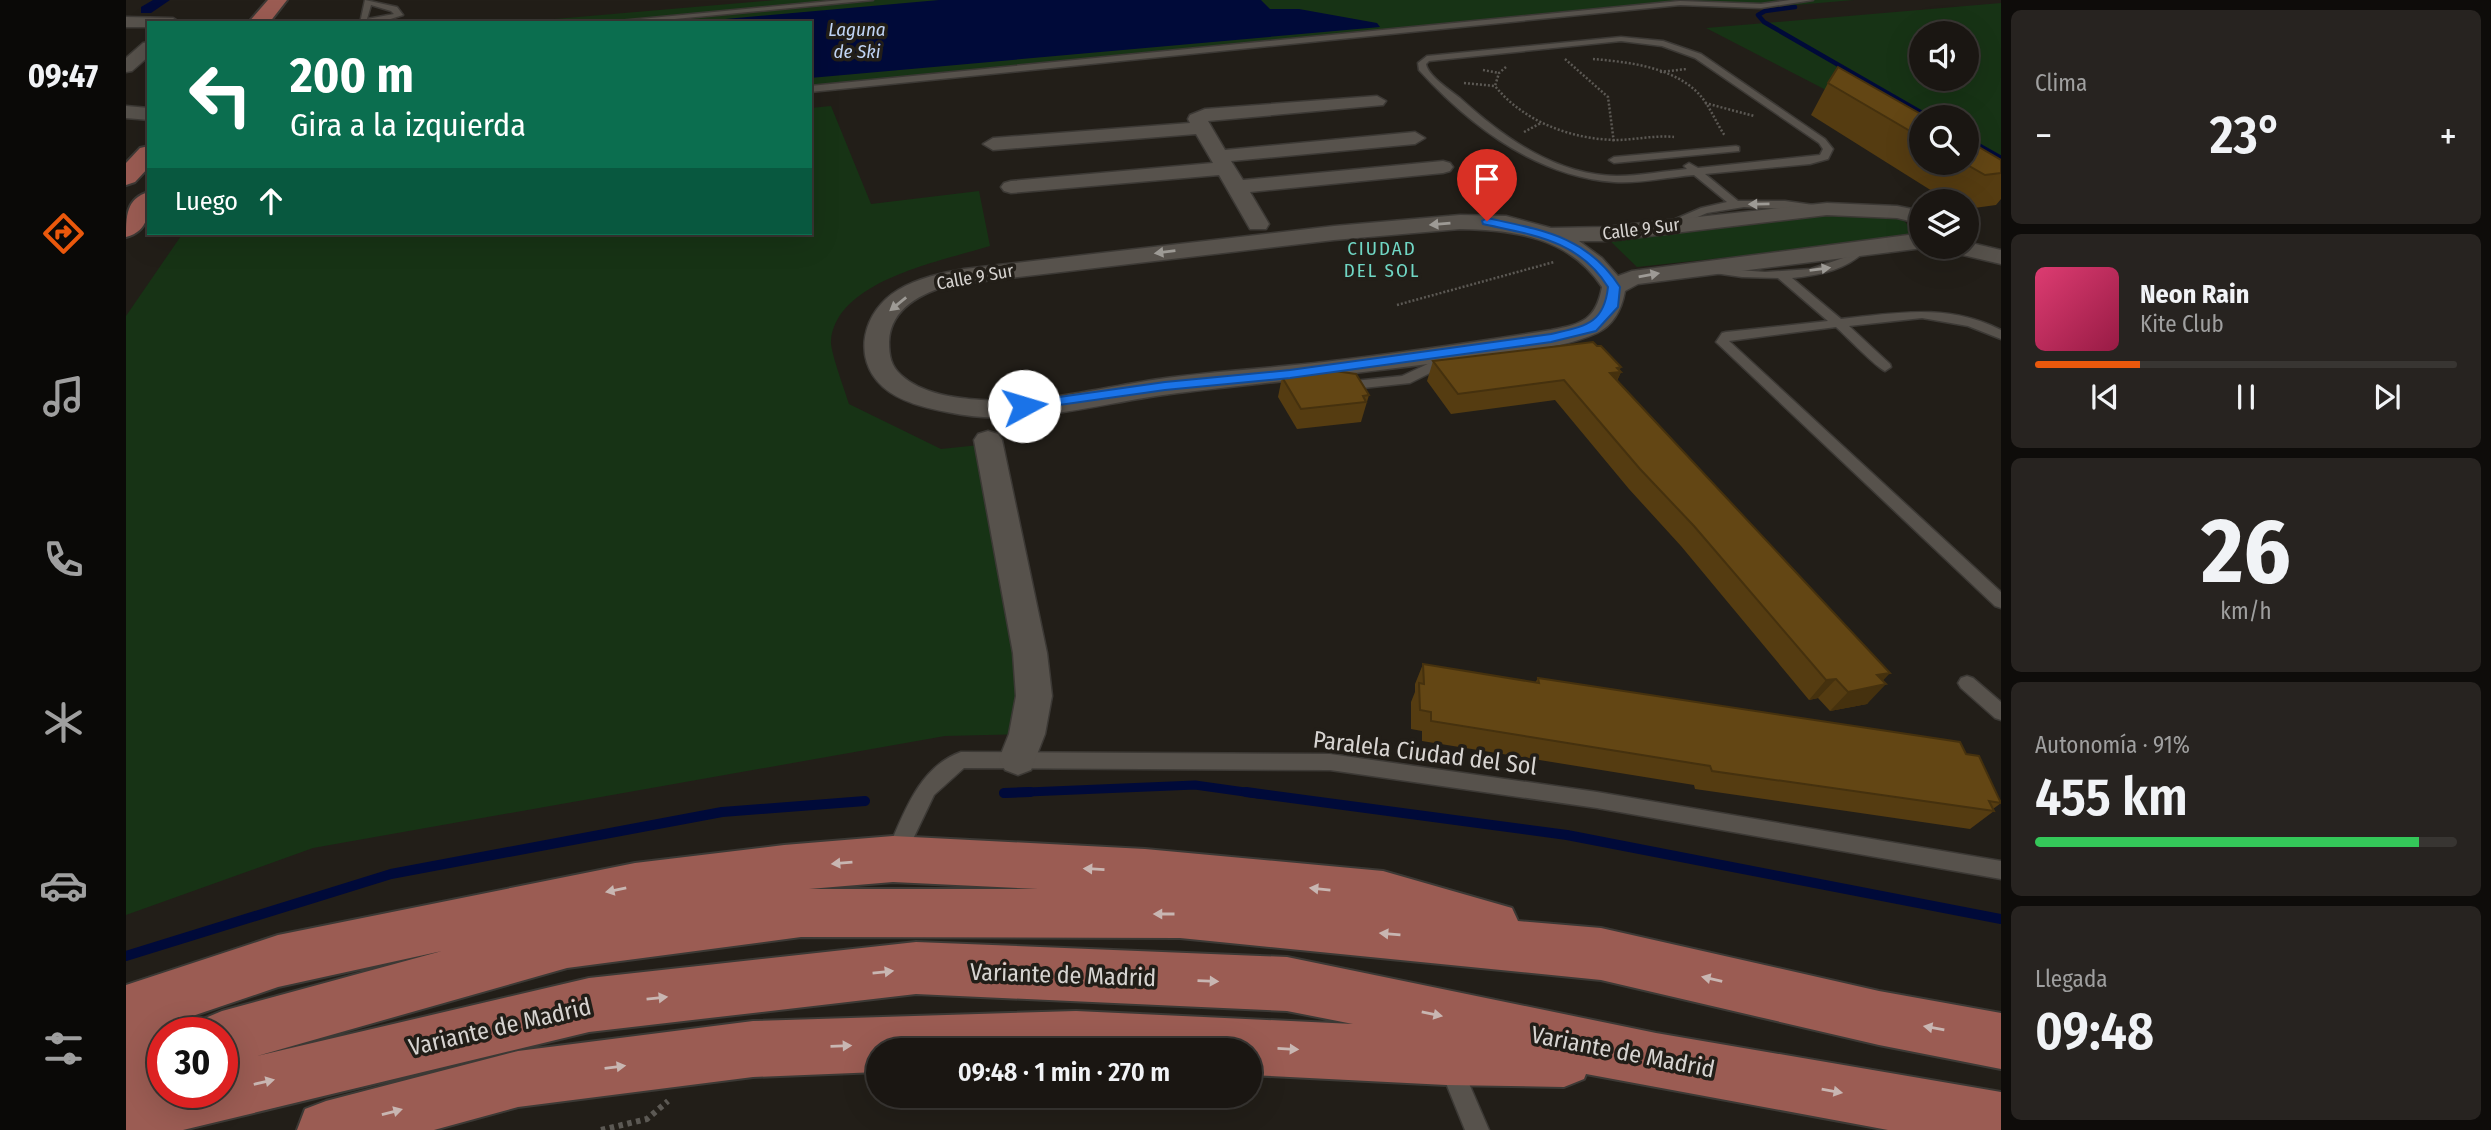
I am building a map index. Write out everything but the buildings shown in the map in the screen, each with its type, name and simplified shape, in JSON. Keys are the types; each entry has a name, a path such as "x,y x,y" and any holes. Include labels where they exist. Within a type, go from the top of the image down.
{"main road":[{"path":"260,21 278,0"},
{"path":"126,177 147,155"},
{"path":"126,229 147,203"},
{"path":"126,1012 278,961 635,886 784,868 893,859 1145,872 1384,895 1601,954 1880,1018 2001,1041"},
{"path":"238,1034 567,943 801,913 1180,914 1601,954"},
{"name":"Variante de Madrid","path":"126,1115 589,1005 916,968 1287,984 1656,1061 2001,1121"},
{"path":"326,1130 518,1079 753,1049 1076,1038 1446,1057 1656,1061"},
{"path":"126,1065 147,1059"}],"street":[{"path":"126,67 147,49"},
{"path":"1258,224 1197,120 1205,115 1377,101"},
{"path":"126,113 147,114"},
{"path":"993,145 1200,128"},
{"path":"1011,187 1415,138"},
{"path":"1237,187 1443,167"},
{"name":"Calle 9 Sur","path":"1614,287 1612,307 1592,328 1551,338 1290,374 1165,386 1044,405 985,409 939,402 904,391 882,373 873,351 879,325 893,304 926,286 956,277 1200,247 1487,221 1551,235 1606,234 1827,209 1909,215"},
{"path":"1200,247 1222,232 1258,224 1295,225 1334,233"},
{"path":"1979,233 2001,241"},
{"path":"1551,235 1584,253 1614,287 1632,278 1909,242"},
{"path":"1979,252 2001,257"},
{"path":"988,440 1031,663 1034,696 1027,734 1018,759"}],"lane":[{"path":"625,21 869,0"},
{"path":"1713,0 1742,6"},
{"path":"812,89 1681,1 1761,6 1809,0"},
{"path":"368,1 394,9 400,19 363,21 368,1"},
{"path":"1600,40 1640,40 1663,44 1699,57 1790,119 1822,141 1828,149 1824,157 1810,161 1616,179 1589,177 1542,163 1504,142 1423,69 1422,63 1427,59 1600,40"},
{"path":"1614,160 1736,149"},
{"path":"1677,156 1735,204"},
{"path":"1668,226 1683,216 1704,209 1735,204 1802,205 1827,209"},
{"path":"1704,269 1738,276 1837,267 1854,259 1862,248"},
{"path":"1780,274 1867,347 1885,367"},
{"path":"2001,335 1954,319 1922,314 1726,337 1722,342 2001,602"},
{"path":"1967,683 2001,713"},
{"name":"Paralela Ciudad del Sol","path":"893,859 926,788 941,771 961,760 1330,762 1597,800 2001,870"},
{"path":"1446,1057 1477,1130"}],"path":[{"path":"1574,57 1562,56 1608,97 1614,160"},
{"path":"1586,58 1614,61 1660,72 1685,83 1704,103 1727,139"},
{"path":"1510,64 1499,73 1495,86 1513,107 1542,123 1614,140"},
{"path":"1704,103 1765,118 1790,119"},
{"path":"601,1130 646,1122 662,1111 672,1097"}],"green space":[{"name":"Laguna de Ski","path":"776,0 1854,0 1750,9 1643,4 812,88 812,21 531,21"},
{"path":"2001,3 2001,180 1979,168 1979,105 1909,105 1909,133 1706,28"},
{"path":"831,106 871,204 979,191 990,246 894,276 871,288 851,303 837,320 831,346 849,404 941,449 989,444 1027,734 945,736 313,848 126,915 126,316 182,235 812,235 812,108"},
{"path":"1855,212 1899,215 1909,227 1909,238 1637,267 1607,238"}],"water":[{"name":"Laguna de Ski","path":"939,0 1261,0 1270,9 1299,9 1377,23 1380,27 812,78 812,21 703,21"}],"waterway":[{"path":"146,10 163,0"},
{"path":"1795,7 1765,11 1758,15 1764,22 1909,105"},
{"path":"1979,146 2001,158"},
{"path":"1030,792 1004,793 1195,785 1259,794"},
{"path":"1246,792 1567,835 2001,919"},
{"path":"126,956 391,874 722,812 865,801"}],"district":[{"name":"CIUDAD DEL SOL","path":"1382,259"}],"route":[{"path":"1024,406 1165,386 1290,374 1551,338 1592,328 1612,307 1614,287 1597,264 1584,253 1551,235 1506,223 1487,221"}]}
